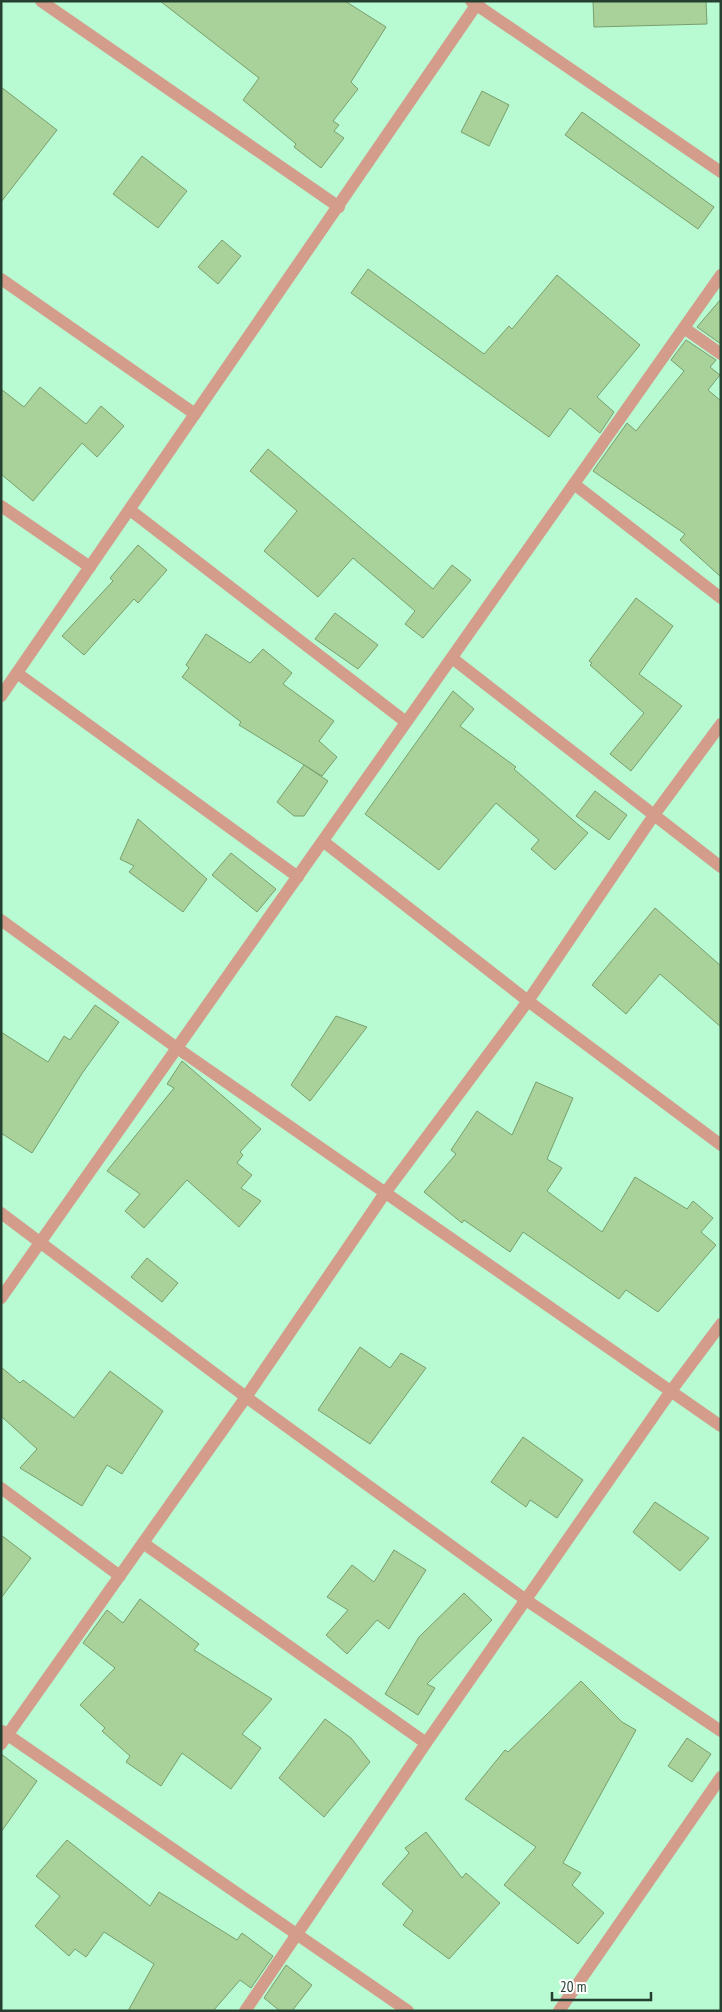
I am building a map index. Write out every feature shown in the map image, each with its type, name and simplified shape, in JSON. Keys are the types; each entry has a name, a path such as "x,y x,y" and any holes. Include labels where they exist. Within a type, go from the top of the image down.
{"street":[{"path":"41,1 339,206"},
{"path":"1,696 339,206 476,3 721,172"},
{"path":"1,1298 324,842 406,722 721,275"},
{"path":"1,279 195,414"},
{"path":"684,328 721,354"},
{"path":"574,484 721,598"},
{"path":"1,506 90,567"},
{"path":"130,510 406,722"},
{"path":"452,658 721,867"},
{"path":"17,673 298,877"},
{"path":"408,2011 298,1934 3,1736 120,1576 246,1397 385,1193 528,1001 654,815 721,724"},
{"path":"324,842 528,1001 721,1145"},
{"path":"1,920 177,1048 721,1426"},
{"path":"1,1213 246,1397 526,1600 721,1731"},
{"path":"245,2011 426,1743 670,1391 721,1324"},
{"path":"1,1488 120,1576"},
{"path":"143,1543 426,1743"},
{"path":"559,2011 721,1778"}],"building":[{"path":"160,1 345,1 386,27 351,82 358,89 333,121 339,125 334,131 344,138 321,168 294,147 296,144 243,100 259,78"},
{"path":"593,1 706,1 707,24 594,27"},
{"path":"1,87 57,130 1,202"},
{"path":"482,91 509,105 489,146 461,132"},
{"path":"582,112 714,207 698,229 565,135"},
{"path":"142,156 187,191 158,228 113,194"},
{"path":"222,240 241,256 218,284 198,267"},
{"path":"368,269 484,354 509,326 512,329 557,275 640,345 597,397 614,412 600,433 570,408 549,437 351,293"},
{"path":"721,299 721,344 697,327"},
{"path":"686,340 716,360 710,367 720,375 708,390 721,401 721,577 680,540 685,534 593,471 627,423 636,431 684,371 671,360"},
{"path":"40,387 86,424 101,406 124,426 97,457 82,443 33,501 1,474 1,389 24,407"},
{"path":"268,449 433,589 452,565 471,580 423,638 405,624 415,611 353,558 318,597 264,551 297,511 250,471"},
{"path":"138,545 167,570 138,603 134,599 84,655 62,636 113,581 110,578"},
{"path":"636,598 673,626 639,674 682,706 631,771 610,754 644,713 590,665 592,663 589,661"},
{"path":"335,613 378,645 358,669 315,639"},
{"path":"206,634 250,663 263,649 292,673 283,684 334,721 319,741 337,757 322,776 239,725 241,722 182,677 189,668 186,665"},
{"path":"453,691 474,709 460,726 516,767 514,769 588,833 555,870 531,849 539,840 496,803 439,870 365,814"},
{"path":"304,765 328,781 304,816 294,816 277,802"},
{"path":"595,791 627,815 609,840 576,816"},
{"path":"138,819 207,879 183,912 129,872 134,866 120,859"},
{"path":"231,853 276,889 257,912 212,875"},
{"path":"655,908 721,966 721,1027 660,974 626,1014 592,985"},
{"path":"95,1005 119,1022 83,1072 32,1153 1,1133 1,1032 48,1062 64,1036 70,1040"},
{"path":"336,1016 367,1027 310,1101 291,1085"},
{"path":"182,1061 261,1129 240,1152 243,1155 237,1163 252,1175 241,1188 261,1201 239,1227 187,1180 144,1228 125,1211 140,1194 107,1171 174,1088 167,1084"},
{"path":"536,1082 573,1098 547,1159 562,1168 547,1191 602,1232 635,1177 687,1209 693,1201 713,1218 701,1232 716,1245 658,1312 626,1290 619,1299 523,1232 510,1252 464,1220 462,1223 424,1192 456,1154 451,1150 477,1111 512,1135"},
{"path":"147,1258 178,1283 162,1302 131,1277"},
{"path":"360,1347 390,1368 401,1353 426,1368 370,1444 318,1410"},
{"path":"1,1367 20,1383 23,1380 74,1418 110,1371 163,1411 122,1474 107,1465 82,1506 20,1468 37,1449 1,1416"},
{"path":"523,1437 583,1480 557,1518 530,1500 526,1507 491,1482"},
{"path":"655,1502 709,1538 680,1571 633,1532"},
{"path":"1,1535 31,1558 1,1598"},
{"path":"394,1550 426,1570 389,1629 377,1620 347,1654 326,1635 348,1610 327,1597 352,1565 374,1582"},
{"path":"464,1593 492,1620 427,1684 435,1688 418,1715 385,1694 419,1637"},
{"path":"140,1599 199,1644 194,1650 272,1699 242,1734 261,1748 231,1789 182,1753 161,1786 126,1762 130,1756 102,1731 105,1728 80,1705 115,1668 83,1643 107,1610 123,1623"},
{"path":"581,1681 622,1722 636,1730 563,1863 581,1873 572,1885 604,1913 578,1944 504,1885 536,1847 465,1799 505,1750 508,1752"},
{"path":"325,1719 351,1738 370,1762 324,1817 279,1778"},
{"path":"687,1738 711,1754 692,1782 668,1766"},
{"path":"1,1754 37,1781 1,1832"},
{"path":"426,1832 462,1878 466,1873 500,1903 449,1959 403,1925 413,1911 382,1884 409,1853 405,1848"},
{"path":"67,1840 150,1906 159,1892 237,1940 242,1933 273,1956 251,1988 240,1980 213,2011 128,2011 154,1964 104,1932 86,1957 75,1949 69,1956 35,1926 60,1896 36,1876"},
{"path":"286,1965 312,1985 292,2011 280,2011 264,1998"}]}
